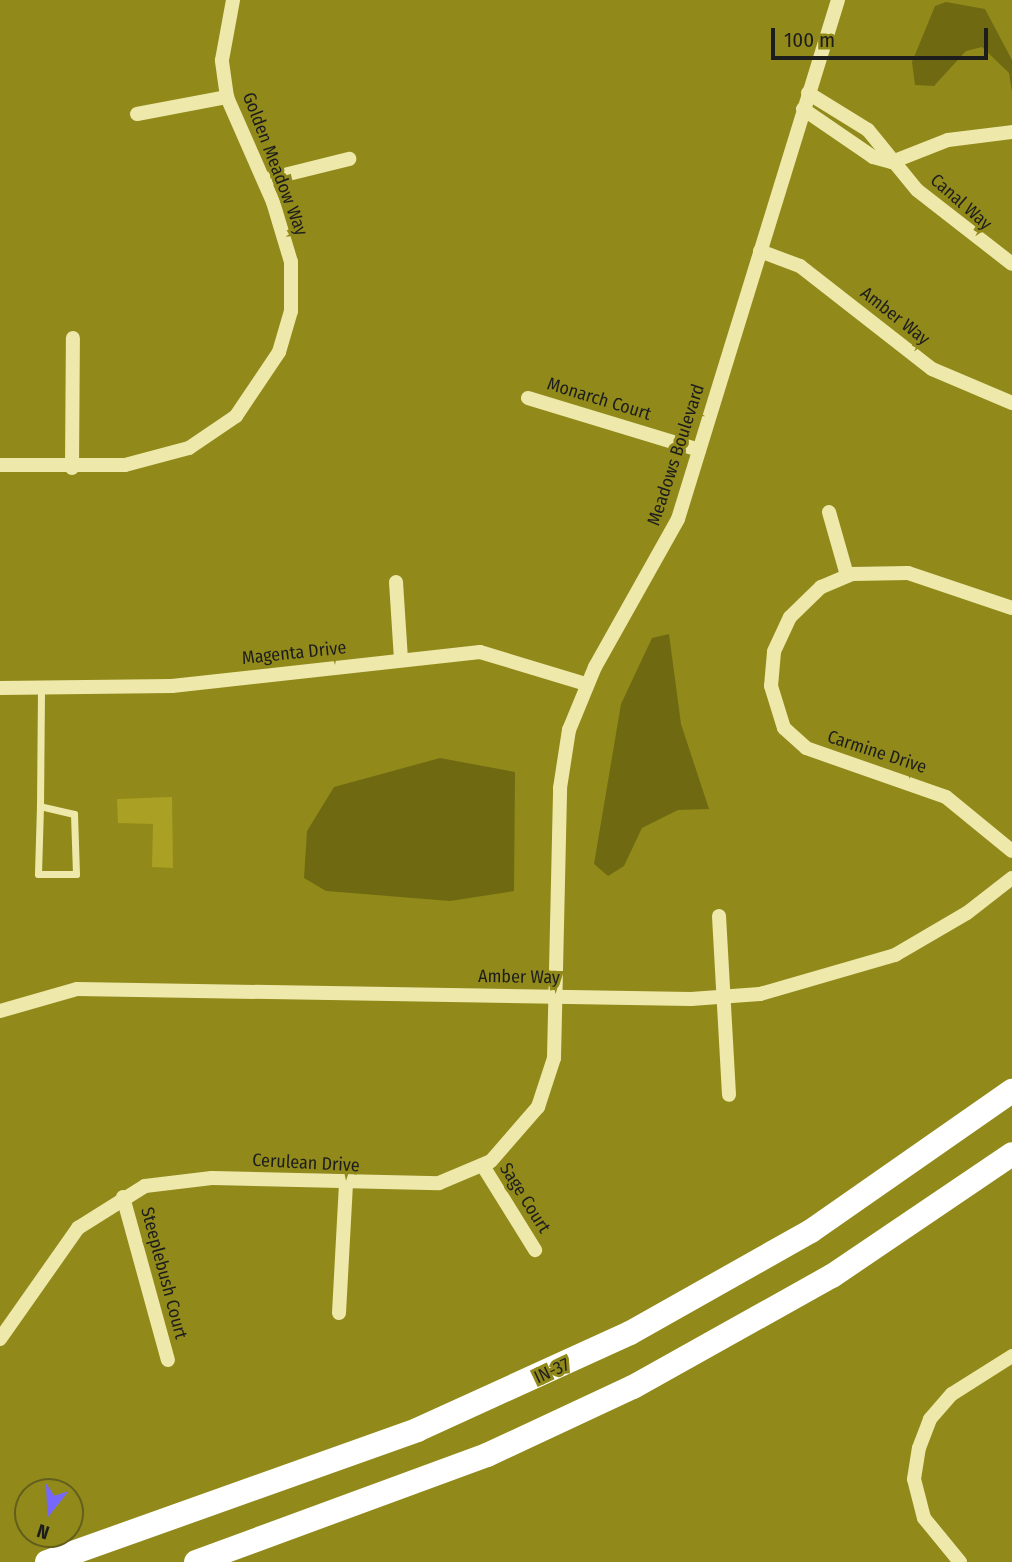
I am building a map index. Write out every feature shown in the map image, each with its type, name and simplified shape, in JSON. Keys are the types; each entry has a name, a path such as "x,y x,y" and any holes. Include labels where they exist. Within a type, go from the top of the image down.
{"highway":[{"name":"IN-37","path":"47,1562 417,1430 631,1333 811,1231 1012,1091"},
{"path":"196,1562 439,1474 633,1387 832,1276 1012,1154"}],"street":[{"name":"Golden Meadow Way","path":"0,465 72,468 161,459 189,448 217,432 254,396 279,352 293,290 284,229 227,97 222,60 233,0"},
{"name":"Meadows Boulevard","path":"555,997 562,761 586,684 667,542 699,450 838,0"},
{"name":"Canal Way","path":"808,93 868,130 892,162 981,245 1012,264"},
{"path":"137,114 227,97"},
{"name":"Canal Way","path":"803,109 873,157 892,162 948,141 1012,132"},
{"path":"264,180 349,159"},
{"name":"Amber Way","path":"760,251 800,266 932,369 1012,403"},
{"path":"72,468 73,338"},
{"name":"Monarch Court","path":"528,398 699,450"},
{"path":"829,512 848,575"},
{"name":"Carmine Drive","path":"1012,608 908,573 848,575 806,599 780,635 771,686 784,728 813,751 946,797 1012,851"},
{"path":"396,582 401,660"},
{"name":"Magenta Drive","path":"0,688 41,690 172,686 480,652 586,684"},
{"name":"Amber Way","path":"0,1011 77,989 555,997 723,997 793,989 895,955 959,919 1012,878"},
{"path":"719,916 729,1095"},
{"name":"Cerulean Drive","path":"0,1339 67,1240 123,1197 179,1179 346,1185 439,1183 483,1166 517,1137 542,1098 554,1058 555,997"},
{"name":"Sage Court","path":"483,1166 535,1250"},
{"path":"339,1313 346,1185"},
{"name":"Steeplebush Court","path":"123,1197 168,1360"},
{"path":"960,1562 924,1518 914,1479 930,1419 952,1394 1012,1356"}],"lane":[{"path":"40,806 74,814 76,874 38,874 41,690"}],"shaded area":[{"path":"946,2 985,9 1012,60 1012,92 1009,73 982,47 966,51 934,86 915,85 912,62 935,6"},
{"path":"669,634 681,724 709,809 678,810 642,828 624,866 608,876 594,864 621,704 652,638"},
{"path":"440,758 515,772 514,891 450,901 326,891 304,878 307,831 334,787"},
{"path":"172,797 173,868 152,867 153,824 118,823 117,799"}]}
